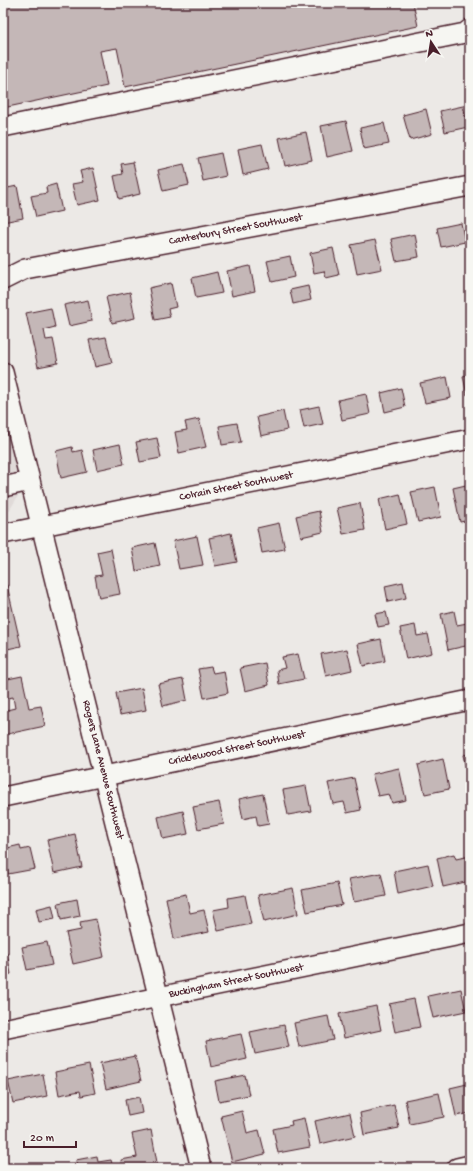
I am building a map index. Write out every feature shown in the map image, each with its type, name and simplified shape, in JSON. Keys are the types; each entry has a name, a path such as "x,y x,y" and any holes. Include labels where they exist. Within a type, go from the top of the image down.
{"street":[{"path":"3,127 465,33 470,29"},
{"name":"Canterbury Street Southwest","path":"3,280 25,269 470,186"},
{"name":"Rogers Lane Avenue Southwest","path":"3,372 160,997 201,1168"},
{"name":"Colrain Street Southwest","path":"3,534 470,439"},
{"path":"3,487 30,481"},
{"name":"Cricklewood Street Southwest","path":"3,796 470,700"},
{"name":"Buckingham Street Southwest","path":"3,1029 470,934"},
{"path":"457,1168 470,1165"}],"shaded area":[{"path":"3,410 21,491 3,521"}],"building":[{"path":"3,3 413,3 418,26 125,87 117,48 100,51 107,86 3,108"},
{"path":"463,106 468,127 445,132 440,111"},
{"path":"426,109 432,134 410,140 403,115"},
{"path":"346,121 353,151 327,157 321,126"},
{"path":"384,123 389,144 364,149 360,128"},
{"path":"306,132 312,160 285,166 279,138"},
{"path":"262,144 268,169 243,175 238,149"},
{"path":"221,153 226,176 203,181 198,158"},
{"path":"133,162 140,194 119,199 114,176 123,174 121,164"},
{"path":"184,164 189,185 163,191 158,170"},
{"path":"93,168 100,200 77,205 72,184 83,182 80,171"},
{"path":"56,184 62,211 36,217 31,196 47,193 46,187"},
{"path":"17,186 23,218 3,222 3,189"},
{"path":"461,223 465,242 441,247 437,228"},
{"path":"415,234 419,257 396,261 391,239"},
{"path":"375,240 382,269 357,274 351,245"},
{"path":"333,248 339,275 326,278 324,271 314,273 310,253"},
{"path":"290,256 294,277 272,282 267,261"},
{"path":"250,266 255,291 232,296 227,271"},
{"path":"217,272 222,293 196,298 192,278"},
{"path":"171,283 176,307 168,309 170,317 155,320 149,288"},
{"path":"308,286 311,300 293,304 290,290"},
{"path":"130,292 135,318 112,323 106,297"},
{"path":"88,300 92,321 69,326 64,305"},
{"path":"51,308 55,327 44,330 46,340 53,339 58,363 38,367 26,313"},
{"path":"106,337 112,363 95,367 89,340"},
{"path":"470,374 470,394 467,395 463,376"},
{"path":"447,377 451,398 425,403 420,383"},
{"path":"401,388 405,407 385,412 381,393"},
{"path":"366,394 370,414 342,420 338,400"},
{"path":"319,406 323,424 304,428 300,410"},
{"path":"283,411 287,430 261,436 257,417"},
{"path":"199,419 206,447 179,453 175,432 187,430 185,422"},
{"path":"237,423 241,442 222,445 219,426"},
{"path":"157,438 161,458 140,462 136,442"},
{"path":"120,444 124,464 97,470 93,450"},
{"path":"72,447 73,452 82,450 87,472 61,478 56,451"},
{"path":"470,484 470,520 460,522 453,488"},
{"path":"435,487 441,517 418,522 411,492"},
{"path":"400,494 407,524 385,529 379,499"},
{"path":"360,503 365,530 343,534 337,508"},
{"path":"319,511 323,532 301,537 296,516"},
{"path":"279,523 285,549 262,553 257,528"},
{"path":"231,533 237,562 215,566 209,538"},
{"path":"197,536 203,565 179,569 173,541"},
{"path":"155,543 160,566 136,571 132,548"},
{"path":"111,549 120,594 99,598 95,576 102,575 97,552"},
{"path":"403,582 406,598 388,602 385,586"},
{"path":"7,585 21,646 3,650 3,586"},
{"path":"454,611 457,625 467,623 470,636 470,645 448,650 441,614"},
{"path":"386,612 389,625 378,627 375,614"},
{"path":"415,625 417,636 428,634 432,653 406,659 400,628"},
{"path":"381,639 385,661 363,666 358,644"},
{"path":"347,649 352,670 326,676 321,654"},
{"path":"298,654 304,679 279,684 277,670 285,668 282,657"},
{"path":"265,663 269,685 245,691 240,668"},
{"path":"211,667 213,673 224,671 228,693 204,698 198,669"},
{"path":"22,676 29,708 41,706 45,726 3,735 3,711 15,708 13,697 3,699 3,680"},
{"path":"183,679 187,700 163,706 158,684"},
{"path":"142,688 146,710 120,715 116,693"},
{"path":"470,754 470,777 468,777 463,755"},
{"path":"443,759 449,789 425,794 418,765"},
{"path":"399,768 406,800 392,803 389,794 378,796 372,774"},
{"path":"354,778 361,810 347,813 344,802 333,804 328,783"},
{"path":"306,786 311,811 288,815 283,790"},
{"path":"263,794 269,824 258,826 256,816 243,819 239,799"},
{"path":"219,802 224,824 198,829 193,807"},
{"path":"183,811 188,834 163,839 158,817"},
{"path":"75,834 82,867 54,873 47,840"},
{"path":"20,845 21,850 30,848 35,869 8,874 3,849"},
{"path":"454,854 456,859 470,856 470,881 443,887 437,858"},
{"path":"428,864 433,886 398,894 394,871"},
{"path":"381,873 386,896 354,902 349,879"},
{"path":"337,883 342,905 307,912 302,890"},
{"path":"293,888 298,914 264,922 258,895"},
{"path":"186,894 190,913 204,910 209,932 174,939 166,898"},
{"path":"245,895 251,924 218,931 213,910 229,907 228,898"},
{"path":"77,899 80,916 61,920 58,903"},
{"path":"52,905 55,919 39,922 36,909"},
{"path":"96,919 104,957 73,964 66,933 81,930 80,922"},
{"path":"47,942 52,965 27,970 22,947"},
{"path":"7,953 11,974 3,976 3,954"},
{"path":"461,989 466,1011 433,1018 428,996"},
{"path":"414,999 420,1027 395,1032 389,1004"},
{"path":"376,1006 381,1030 344,1038 339,1014"},
{"path":"328,1016 333,1040 299,1047 294,1023"},
{"path":"284,1025 289,1047 255,1054 250,1032"},
{"path":"241,1034 247,1059 211,1067 206,1041"},
{"path":"135,1056 141,1081 106,1089 100,1063"},
{"path":"89,1065 95,1093 81,1096 80,1091 59,1095 55,1072"},
{"path":"43,1074 47,1096 13,1103 8,1081"},
{"path":"245,1075 249,1095 219,1101 215,1081"},
{"path":"467,1084 468,1090 470,1089 470,1113 456,1116 450,1088"},
{"path":"439,1093 444,1117 410,1124 405,1100"},
{"path":"139,1097 142,1113 128,1116 125,1100"},
{"path":"394,1105 399,1128 364,1135 360,1113"},
{"path":"242,1111 247,1133 259,1130 265,1154 232,1162 221,1116"},
{"path":"350,1113 355,1136 320,1144 315,1121"},
{"path":"304,1118 310,1147 278,1153 273,1129 292,1125 291,1121"},
{"path":"151,1130 158,1168 122,1168 121,1160 137,1157 132,1134"},
{"path":"97,1156 98,1162 111,1160 113,1168 77,1168 76,1160"}]}
